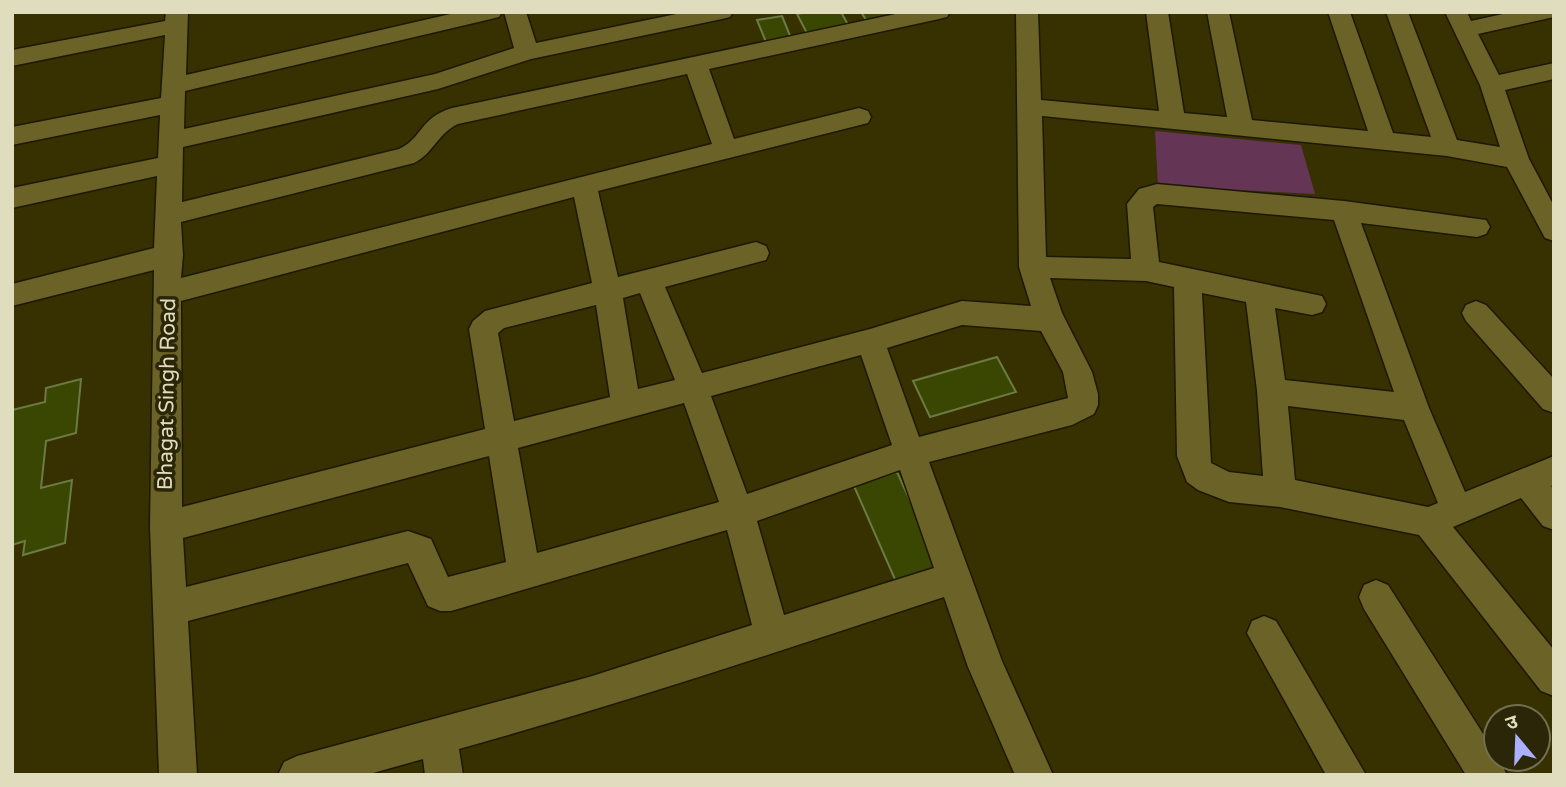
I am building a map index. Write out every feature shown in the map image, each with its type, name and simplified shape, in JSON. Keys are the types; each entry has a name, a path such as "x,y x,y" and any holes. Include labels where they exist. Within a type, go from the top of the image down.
{"street":[{"path":"12,136 491,12"},
{"path":"515,12 527,52"},
{"path":"12,198 171,152 438,81 527,52 722,12"},
{"path":"168,215 413,155 421,149 431,128 452,117 939,12"},
{"path":"171,608 408,547 419,550 425,558 433,585 440,594 451,594 738,512 910,453 1072,412 1083,405 1081,380 1050,320 1033,267 1027,12"},
{"path":"1157,12 1174,121"},
{"path":"1218,12 1241,128"},
{"path":"1339,12 1384,141"},
{"path":"1397,12 1447,147"},
{"path":"1538,13 1459,21 1492,85 1516,159 1554,231"},
{"path":"12,58 177,19"},
{"name":"Bhagat Singh Road","path":"177,19 168,215 170,255 166,527 178,775"},
{"path":"696,66 726,150"},
{"path":"1492,85 1554,71"},
{"path":"1030,107 1447,147 1516,159"},
{"path":"168,293 859,117"},
{"path":"584,185 608,291 626,405"},
{"path":"1146,270 1140,204 1149,196 1157,194 1344,211 1477,227"},
{"path":"1344,211 1414,408 1442,516 1554,678"},
{"path":"524,573 483,329 495,319 756,253"},
{"path":"12,295 170,255"},
{"path":"1033,267 1146,270 1312,304"},
{"path":"1188,279 1193,456 1198,471 1209,481 1228,487 1442,516 1540,476 1554,514"},
{"path":"649,282 693,387 738,512 773,638"},
{"path":"1259,293 1272,391 1280,492"},
{"path":"166,527 870,341 962,313 1050,320"},
{"path":"1476,313 1554,400"},
{"path":"870,341 986,667 1034,775"},
{"path":"1272,391 1414,408"},
{"path":"296,775 589,695 954,578"},
{"path":"1376,597 1488,775"},
{"path":"1264,633 1347,775"},
{"path":"439,736 444,775"}],"shaded area":[{"path":"1155,131 1301,145 1315,194 1158,186"}],"building":[{"path":"841,12 851,30 810,39 797,14"},
{"path":"861,12 890,12 895,20 870,26"},
{"path":"782,16 793,43 768,47 757,20"},
{"path":"997,357 1016,392 930,417 913,381"},
{"path":"81,379 76,433 46,441 41,488 72,480 65,543 23,555 25,541 12,545 12,410 45,402 46,388"},
{"path":"897,472 941,568 897,584 854,486"}]}
